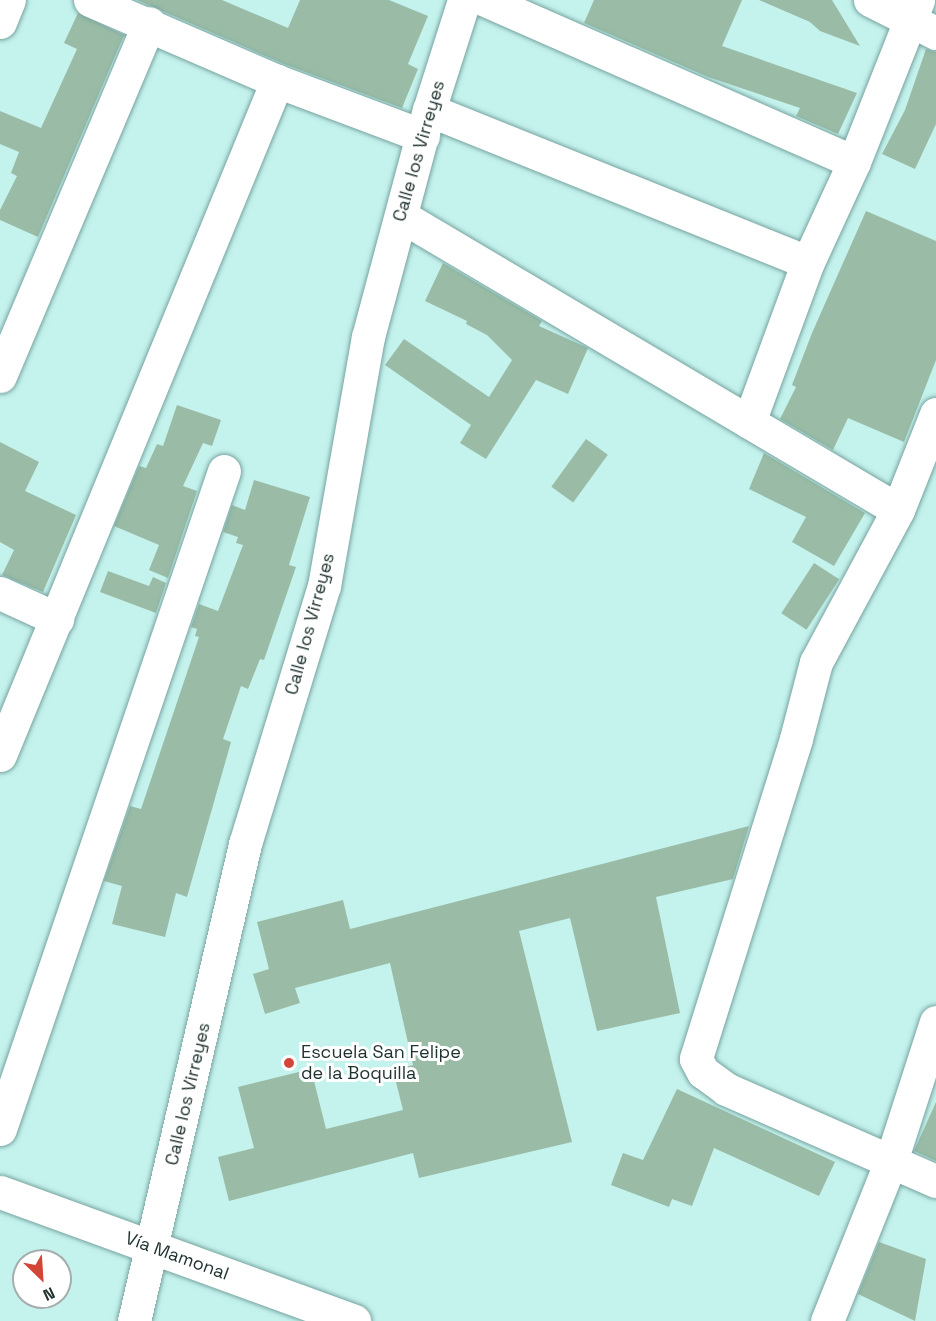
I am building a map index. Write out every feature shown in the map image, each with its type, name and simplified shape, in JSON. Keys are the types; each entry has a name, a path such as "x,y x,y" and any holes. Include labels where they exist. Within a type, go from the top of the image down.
{"street":[{"path":"0,22 9,0"},
{"path":"90,0 149,23 277,81 426,123 808,262"},
{"path":"749,422 808,262 921,17 870,0"},
{"path":"462,2 854,162"},
{"name":"Calle los Virreyes","path":"134,1321 153,1248 245,844 324,586 368,337 426,123 462,2"},
{"path":"0,376 149,23"},
{"path":"0,755 277,81"},
{"path":"401,216 898,510"},
{"path":"936,414 898,510 816,662 796,739 696,1059 703,1072 726,1089 936,1181"},
{"path":"0,1129 224,471"},
{"path":"0,593 57,619"},
{"path":"827,1321 891,1161 936,1023"},
{"name":"Vía Mamonal","path":"0,1192 354,1321"}],"building":[{"path":"137,0 222,0 288,28 300,0 389,0 428,16 408,64 418,69 402,108 284,64"},
{"path":"594,0 742,0 722,46 857,93 838,134 796,116 800,108 708,77 584,23"},
{"path":"759,0 832,0 860,46 820,31 810,22"},
{"path":"78,13 124,35 38,237 0,220 0,210 17,176 11,173 19,152 0,144 0,111 41,128 77,49 64,43"},
{"path":"926,49 936,52 936,124 915,169 882,154 905,110"},
{"path":"866,211 936,241 936,360 904,442 848,418 833,450 780,419 796,387 792,385 812,333"},
{"path":"443,263 542,321 539,326 588,348 568,394 536,380 486,459 460,443 471,425 385,365 404,339 489,397 512,360 487,335 466,324 467,321 425,301"},
{"path":"177,405 221,420 212,446 203,443 183,486 197,491 168,578 149,570 159,545 114,526 139,466 146,468 157,444 163,446"},
{"path":"586,439 608,455 573,503 551,487"},
{"path":"0,442 39,462 25,491 76,515 43,592 2,575 14,550 0,542"},
{"path":"764,453 865,513 834,566 792,542 806,517 749,489"},
{"path":"254,480 310,497 289,565 296,567 264,660 260,659 248,689 241,686 223,739 231,742 187,897 176,893 165,937 112,924 122,886 104,881 130,806 141,809 199,637 195,636 197,629 191,627 199,604 218,611 243,545 236,543 238,537 223,532 232,505 245,510"},
{"path":"814,563 839,579 806,630 781,613"},
{"path":"108,571 149,586 153,577 166,583 156,613 100,592"},
{"path":"749,826 733,879 656,897 680,1013 597,1031 570,918 519,931 572,1142 419,1178 413,1153 229,1201 218,1157 254,1148 238,1087 311,1069 326,1129 403,1110 393,1070 413,1065 390,963 295,988 300,1003 265,1014 253,974 269,969 257,922 343,900 350,929"},
{"path":"677,1089 835,1162 819,1196 714,1148 692,1206 672,1199 669,1207 611,1185 623,1153 643,1160"},
{"path":"936,1102 936,1161 914,1151"},
{"path":"879,1242 926,1259 915,1321 858,1294"}],"place":[{"name":"Escuela San Felipe de la Boquilla","path":"289,1063"}]}
